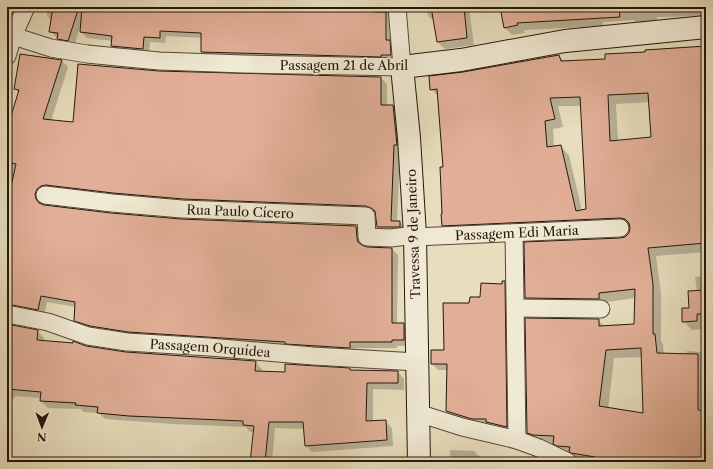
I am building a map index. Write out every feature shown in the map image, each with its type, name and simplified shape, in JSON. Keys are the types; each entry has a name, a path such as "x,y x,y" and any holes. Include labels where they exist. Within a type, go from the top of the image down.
{"street":[{"path":"7,56 10,35 26,7"},
{"name":"Travessa 9 de Janeiro","path":"397,7 409,138 415,236 419,462"},
{"name":"Passagem 21 de Abril","path":"10,35 51,48 87,54 159,61 402,67 461,60 565,41 706,27"},
{"name":"Rua Paulo Cícero","path":"46,195 182,209 366,216 367,237 391,238 415,236"},
{"name":"Passagem Edi Maria","path":"415,236 620,228"},
{"path":"514,233 517,440"},
{"path":"516,308 601,309"},
{"name":"Passagem Orquídea","path":"7,314 48,322 88,336 127,342 417,362"},
{"path":"418,413 517,440 539,448 568,462"}],"building":[{"path":"53,7 79,7 68,41 57,39 58,33 49,32"},
{"path":"82,7 375,7 375,12 386,12 386,40 390,40 391,55 381,55 381,57 201,52 201,33 160,31 160,38 144,37 143,49 111,46 112,36 80,32"},
{"path":"431,7 464,7 467,38 437,42"},
{"path":"500,7 619,7 620,17 517,23 518,25 504,28"},
{"path":"706,46 706,243 648,248 653,284 653,334 655,334 657,353 698,354 698,410 706,411 706,462 595,462 595,457 571,453 569,451 570,447 557,446 553,444 554,436 533,435 527,433 525,318 599,319 599,326 634,324 635,289 599,293 599,299 525,298 524,242 625,237 629,233 630,228 629,223 625,219 442,226 440,167 443,167 437,89 430,90 429,76 463,72 559,55 561,61 605,59 605,54 645,52 645,50","holes":["648,93 651,137 610,141 608,95","580,97 586,209 576,211 561,145 547,147 545,121 555,119 550,98","641,348 643,413 599,406 606,350"]},
{"path":"20,54 62,60 43,119 73,122 78,64 159,71 381,77 381,105 393,105 397,145 394,145 391,221 400,221 400,227 377,227 375,211 366,206 183,199 46,185 37,189 35,194 39,203 44,205 111,213 181,219 356,226 358,242 362,245 367,247 392,248 392,323 404,323 404,340 392,340 392,342 350,342 350,348 285,344 285,342 128,332 90,326 74,321 75,302 41,296 38,310 7,304 7,190 10,191 16,164 7,162 7,118 10,119 19,90 14,89"},
{"path":"502,281 505,281 507,427 486,422 486,419 472,419 446,411 447,364 431,364 431,350 444,350 443,303 469,303 470,297 480,297 481,283 502,284"},
{"path":"706,290 706,314 697,314 697,321 682,322 682,308 689,308 688,291"},
{"path":"7,324 38,330 37,340 73,343 73,341 86,346 126,352 256,361 255,371 285,372 285,364 350,368 350,370 398,371 398,383 367,383 366,421 386,420 387,440 305,446 303,422 269,422 265,462 250,462 254,426 243,425 243,421 129,416 97,413 98,407 75,405 76,403 40,401 41,392 7,389"}]}
